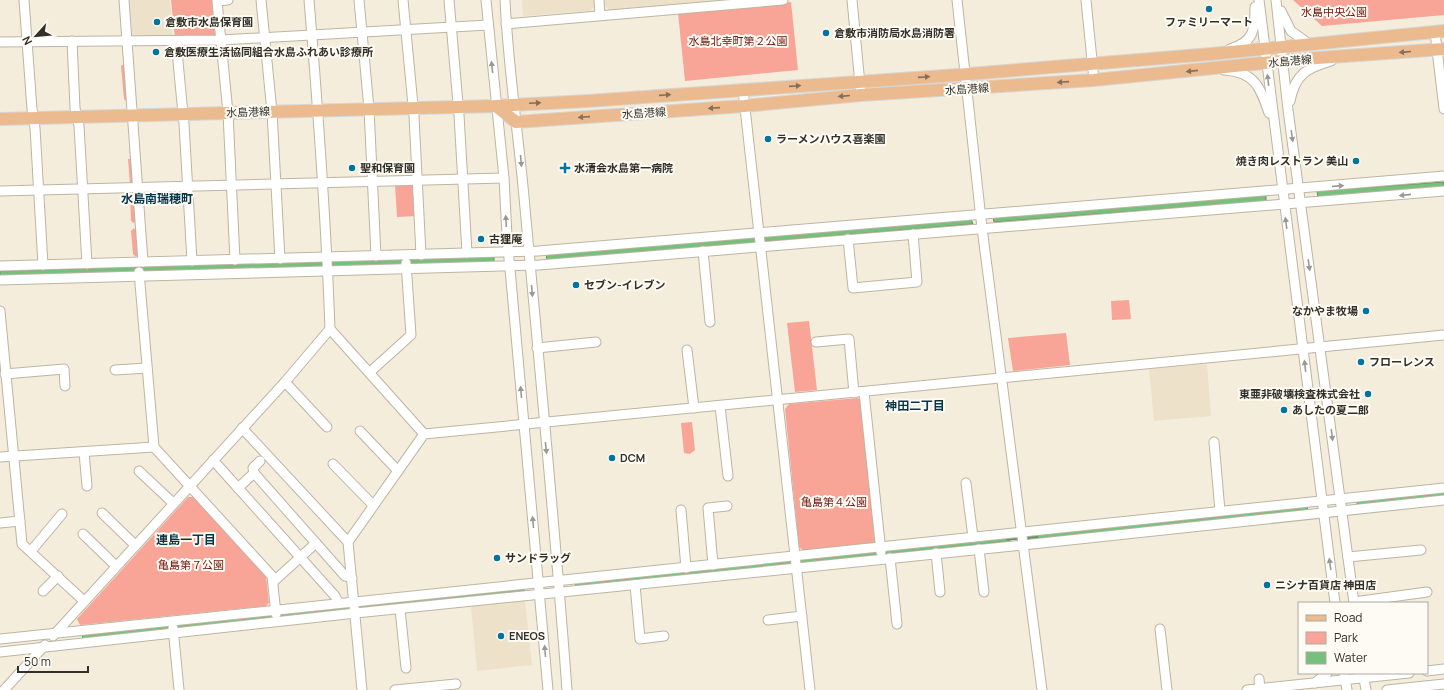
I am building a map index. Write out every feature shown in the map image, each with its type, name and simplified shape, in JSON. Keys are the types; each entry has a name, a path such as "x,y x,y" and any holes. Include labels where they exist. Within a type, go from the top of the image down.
{"main road":[{"name":"水島港線","path":"0,119 514,105 964,74 1092,62 1211,54 1439,31"},
{"name":"水島港線","path":"516,122 744,106 861,95 1094,80 1283,61 1440,49"},
{"path":"496,106 516,122"}],"street":[{"path":"24,0 34,118 43,265"},
{"path":"124,0 134,116 140,268 154,447 272,576 276,616"},
{"path":"228,0 217,0 228,113 231,186 231,266"},
{"path":"261,0 272,112 280,259"},
{"path":"309,0 328,264 330,329 424,434"},
{"path":"359,0 369,109 376,256"},
{"path":"403,0 413,108 421,255"},
{"path":"449,0 458,107 467,254"},
{"path":"486,0 504,178 510,266 548,690"},
{"path":"505,0 506,24 529,251 559,580 567,690"},
{"path":"599,0 600,15"},
{"path":"506,24 783,0"},
{"path":"852,0 861,95"},
{"path":"957,0 982,228 1042,690"},
{"path":"1086,0 1094,80"},
{"path":"1211,54 1240,46 1247,41 1252,32 1255,21 1256,0"},
{"path":"1259,0 1274,130 1283,190 1335,602"},
{"path":"1277,0 1288,28 1298,38 1310,44"},
{"path":"1277,0 1288,110 1354,602 1427,592"},
{"path":"0,42 221,40 488,25"},
{"path":"1439,31 1444,109"},
{"path":"72,41 87,264"},
{"path":"176,41 188,187 192,261"},
{"path":"1288,110 1294,86 1299,76 1315,65 1342,57"},
{"path":"1212,69 1240,73 1247,75 1253,80 1261,93 1274,130"},
{"path":"743,90 810,690"},
{"path":"0,280 140,268 192,261 231,266 280,259 328,264 376,256 406,262 421,255 760,239 859,231 981,214 1128,209 1217,202 1283,190 1444,176"},
{"path":"0,191 322,184 504,178"},
{"path":"0,266 87,264 140,268 406,262 510,266 530,265 703,251 760,239 848,239 859,231 913,234 982,228 1128,209 1217,202 1284,204 1444,191"},
{"path":"848,239 853,288 917,282 913,234"},
{"path":"703,251 710,322"},
{"path":"370,372 412,335 406,262"},
{"path":"0,311 1,344 22,544 84,601"},
{"path":"4,690 285,382 330,329"},
{"path":"348,542 424,434 1444,335"},
{"path":"816,342 849,339 854,393"},
{"path":"537,348 596,342"},
{"path":"687,350 694,408"},
{"path":"115,370 147,368"},
{"path":"5,374 64,369 65,386"},
{"path":"285,382 327,427"},
{"path":"864,392 883,554 897,624"},
{"path":"720,406 728,476"},
{"path":"242,428 348,542 362,690"},
{"path":"360,431 398,471"},
{"path":"1214,442 1220,511"},
{"path":"0,457 154,447"},
{"path":"84,452 86,486"},
{"path":"213,460 335,596 338,602"},
{"path":"260,461 253,468 254,473 345,576 352,578"},
{"path":"333,464 373,505"},
{"path":"139,471 173,503"},
{"path":"238,488 254,473"},
{"path":"966,483 973,538"},
{"path":"0,639 56,633 172,627 276,616 338,602 355,607 400,608 560,593 635,585 796,562 883,554 936,553 979,549 1022,538 1220,511 1444,488"},
{"path":"0,652 44,647 172,627 355,607 539,582 713,565 796,562 883,554 973,538 1022,538 1323,513 1444,500"},
{"path":"713,565 708,508 727,506"},
{"path":"681,510 686,568"},
{"path":"102,513 136,545"},
{"path":"31,551 62,514"},
{"path":"0,523 20,521"},
{"path":"83,534 116,566"},
{"path":"273,582 316,543"},
{"path":"979,549 984,592"},
{"path":"1348,557 1421,550"},
{"path":"936,553 940,592"},
{"path":"43,591 58,576"},
{"path":"635,585 640,639 664,636"},
{"path":"400,608 406,668"},
{"path":"768,620 802,616"},
{"path":"172,627 179,690"},
{"path":"1160,629 1167,690"},
{"path":"1428,671 1444,669"},
{"path":"1315,683 1326,674"},
{"path":"1247,690 1315,683 1345,676 1396,674"},
{"path":"1364,675 1366,690"},
{"path":"1345,676 1347,690"},
{"path":"1258,678 1260,689"},
{"path":"395,690 456,684"},
{"path":"1388,690 1444,684"}],"shaded area":[{"path":"129,0 170,0 173,38 133,39"},
{"path":"522,0 596,0 597,4 590,11 523,16"},
{"path":"603,0 736,0 609,10 604,4"},
{"path":"1207,364 1211,416 1154,421 1149,369"},
{"name":"ENEOS","path":"525,601 532,665 477,671 471,606"}],"green space":[{"path":"171,0 213,0 216,37 175,38"},
{"name":"水島中央公園","path":"1293,0 1444,0 1444,15 1322,26"},
{"name":"水島北幸町第２公園","path":"791,2 798,70 685,81 678,13"},
{"path":"122,65 125,65 127,102 124,99"},
{"path":"128,159 131,159 133,182 130,184"},
{"path":"414,184 416,216 397,217 395,185"},
{"path":"130,191 134,192 136,221 134,223 131,221"},
{"path":"134,228 136,231 138,254 136,257 133,254 131,231"},
{"path":"1129,300 1131,319 1112,320 1111,301"},
{"path":"809,321 817,390 795,392 787,323"},
{"path":"1066,333 1070,365 1013,371 1008,338"},
{"name":"亀島第４公園","path":"858,398 862,401 877,539 875,544 804,551 799,547 785,409 789,404"},
{"path":"692,422 695,450 690,454 684,453 681,423"},
{"name":"亀島第７公園","path":"188,497 194,497 266,576 269,603 266,606 80,625 77,619"}],"water":[{"path":"1444,182 1444,187 1318,198 1317,191"},
{"path":"1266,195 1266,201 994,222 993,217"},
{"path":"971,219 973,224 547,260 546,254"},
{"path":"494,256 494,262 0,277 0,271"},
{"path":"1444,492 1444,496 1357,506 1357,501"},
{"path":"1307,506 1308,511 1034,539 1033,535"},
{"path":"1010,537 1010,541 576,587 575,583"},
{"path":"524,587 524,592 83,639 82,634"}],"waterway":[{"path":"1007,539 1037,537"}],"place":[{"name":"ファミリーマート","path":"1209,9"},
{"name":"倉敷市水島保育園","path":"157,22"},
{"name":"倉敷市消防局水島消防署","path":"826,33"},
{"name":"倉敷医療生活協同組合水島ふれあい診療所","path":"156,52"},
{"name":"ラーメンハウス喜楽園","path":"768,139"},
{"name":"焼き肉レストラン 美山","path":"1356,161"},
{"name":"聖和保育園","path":"352,168"},
{"name":"水清会水島第一病院","path":"565,168"},
{"name":"古狸庵","path":"481,239"},
{"name":"セブン-イレブン","path":"576,285"},
{"name":"なかやま牧場","path":"1366,311"},
{"name":"フローレンス","path":"1361,362"},
{"name":"東亜非破壊検査株式会社","path":"1368,394"},
{"name":"あしたの夏二郎","path":"1284,410"},
{"name":"DCM","path":"612,458"},
{"name":"サンドラッグ","path":"497,558"},
{"name":"ニシナ百貨店 神田店","path":"1267,585"},
{"name":"ENEOS","path":"501,636"}],"district":[{"name":"水島南瑞穂町","path":"157,199"},
{"name":"神田二丁目","path":"915,406"},
{"name":"連島一丁目","path":"186,540"}]}
